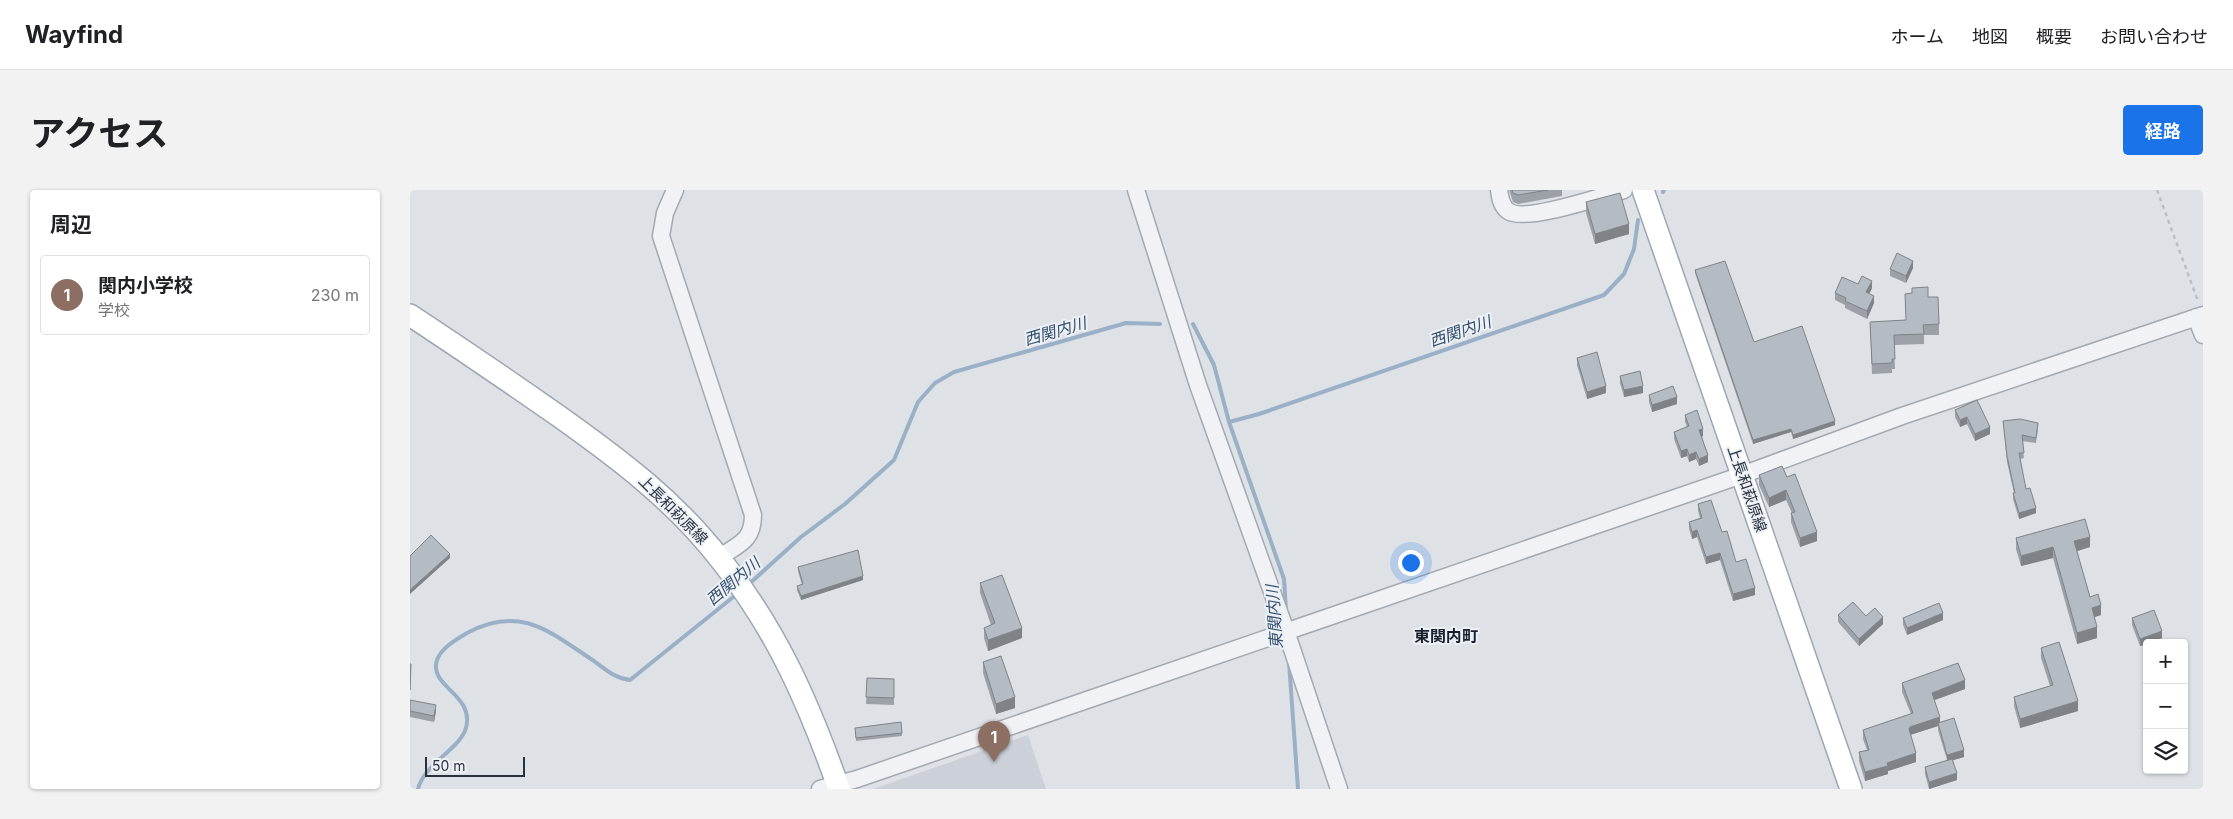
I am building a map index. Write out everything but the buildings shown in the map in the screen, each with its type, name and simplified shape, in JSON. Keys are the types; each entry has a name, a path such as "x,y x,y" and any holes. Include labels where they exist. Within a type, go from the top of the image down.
{"main road":[{"name":"上長和萩原線","path":"1643,190 1851,789"},
{"name":"上長和萩原線","path":"410,315 500,374 619,459 657,491 689,522 720,557 750,599 782,653 810,711 832,788"}],"street":[{"path":"675,190 665,213 661,236 753,515 753,528 748,537 720,557"},
{"path":"1136,190 1198,385 1286,631 1338,789"},
{"path":"1499,190 1502,203 1508,211 1522,215 1558,208 1624,190"},
{"path":"832,788 1742,475 1902,416 2200,312 2203,335"}],"path":[{"path":"2157,190 2200,312"}],"shaded area":[{"path":"1028,735 1046,789 873,789"}],"waterway":[{"name":"西関内川","path":"1229,422 1259,414 1604,295 1624,274 1634,249 1638,220"},
{"name":"西関内川","path":"748,585 801,537 845,504 894,460 918,402 935,383 954,372 1126,323 1160,324"},
{"name":"東関内川","path":"1193,324 1214,365 1229,422 1284,579 1286,610"},
{"name":"西関内川","path":"418,789 427,772 457,743 466,728 467,716 464,707 439,677 436,669 437,660 442,652 463,635 486,625 503,621 519,621 534,625 563,640 611,673 630,680 737,594"},
{"name":"東関内川","path":"1289,662 1298,789"}],"place":[{"name":"関内小学校","path":"994,762"}],"district":[{"name":"東関内町","path":"1446,636"}]}
